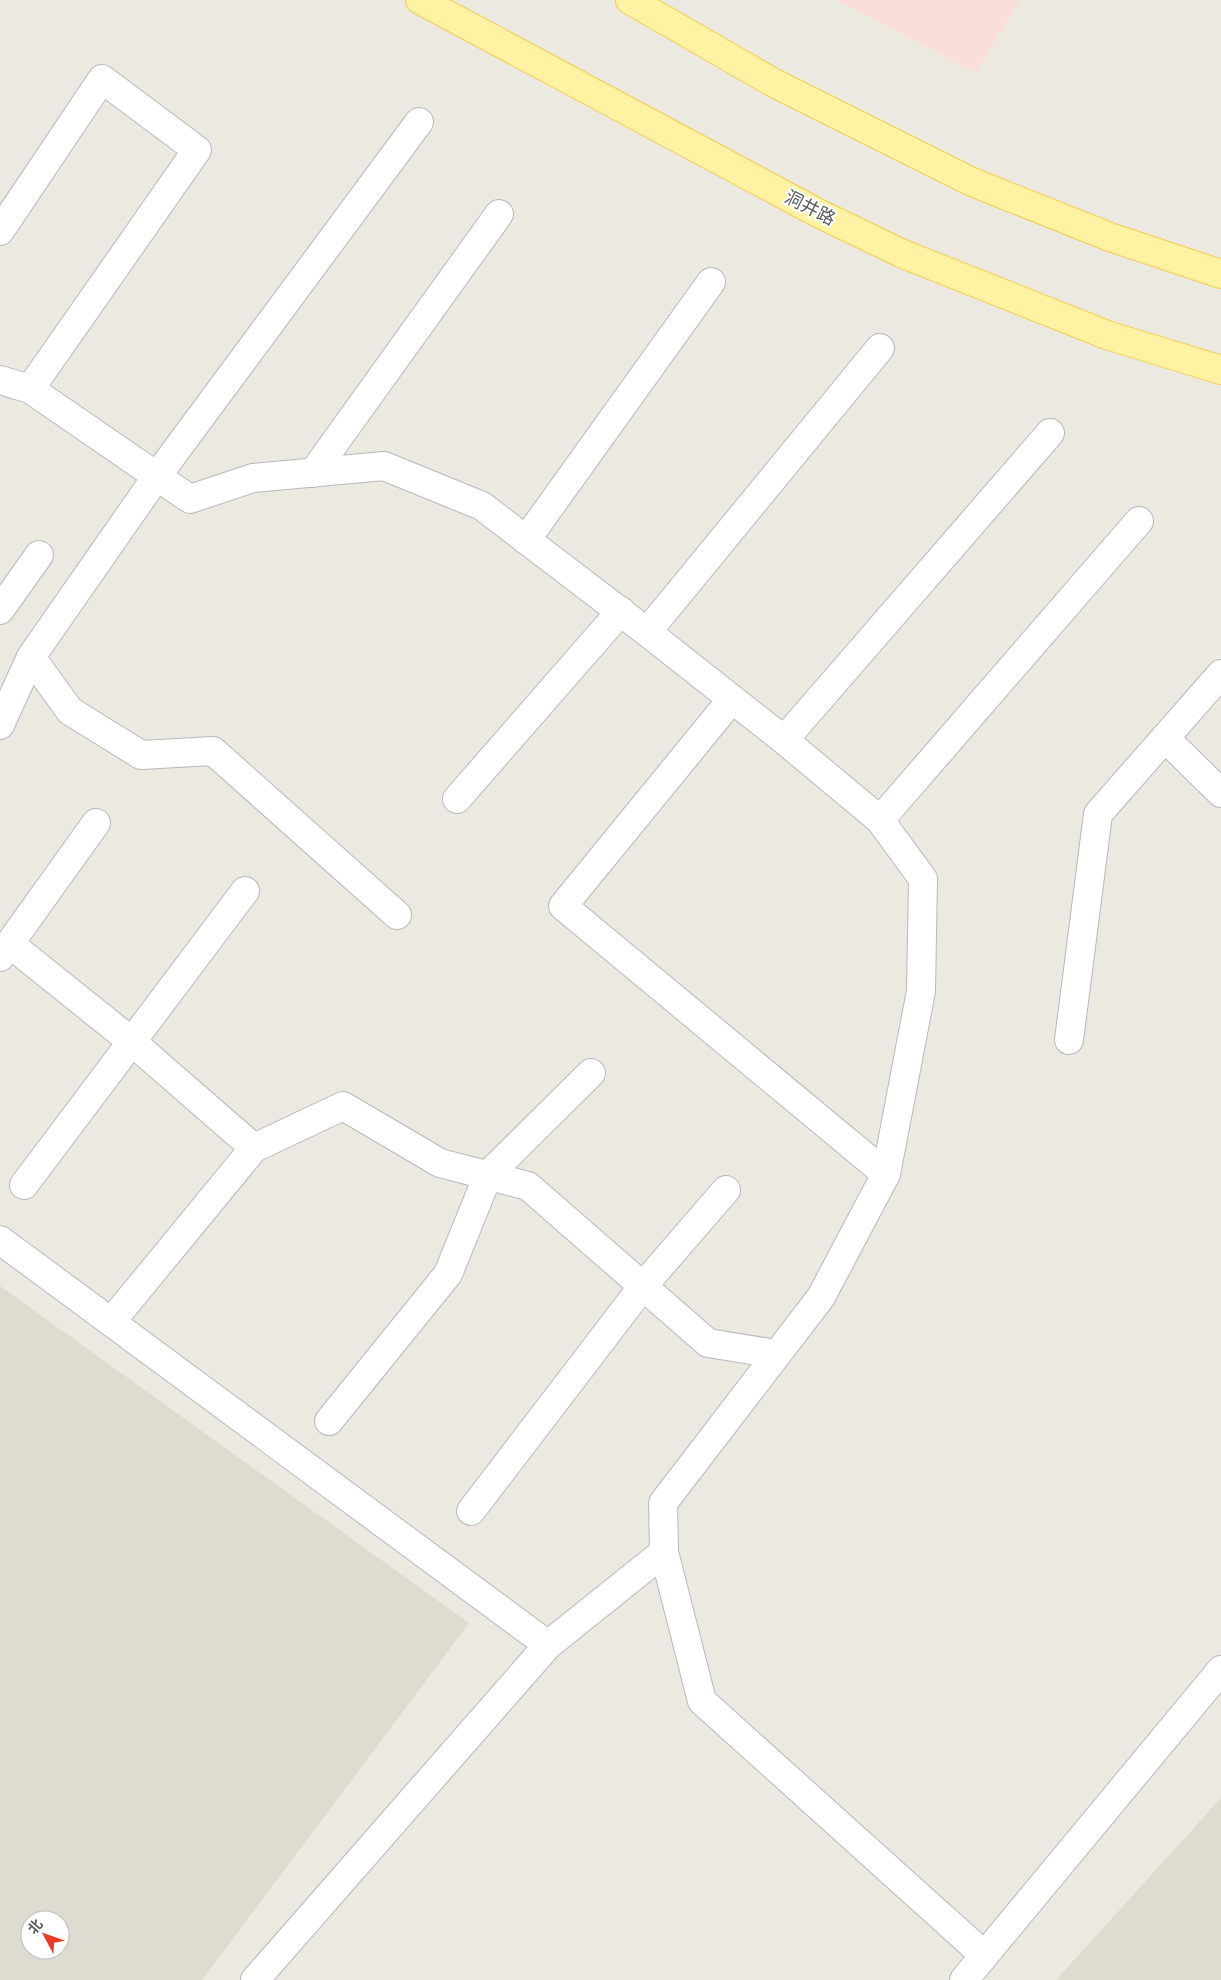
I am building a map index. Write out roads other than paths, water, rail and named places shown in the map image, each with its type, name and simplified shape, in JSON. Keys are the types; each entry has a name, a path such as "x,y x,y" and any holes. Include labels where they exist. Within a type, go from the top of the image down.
{"main road":[{"name":"洞井路","path":"420,0 818,213 903,254 1107,335 1221,370"},
{"path":"630,0 774,83 972,182 1110,237 1221,274"}],"street":[{"path":"0,231 102,79 197,150 30,390"},
{"path":"0,725 30,657 157,476 419,122"},
{"path":"313,472 499,214"},
{"path":"526,540 711,282"},
{"path":"647,632 880,348"},
{"path":"0,380 30,390 190,499 253,478 384,466 482,506 621,611 784,740 880,820 923,880 920,991 886,1174 820,1297 663,1502 664,1552 702,1701 984,1955"},
{"path":"784,740 1050,433"},
{"path":"880,820 1139,521"},
{"path":"0,610 39,555"},
{"path":"457,799 621,611"},
{"path":"30,657 70,711 141,755 213,751 398,916"},
{"path":"1068,1040 1098,814 1221,674"},
{"path":"732,699 563,906 886,1174"},
{"path":"1165,738 1221,793"},
{"path":"96,823 5,950 130,1042 254,1148"},
{"path":"24,1185 244,891"},
{"path":"329,1421 448,1274 488,1175 591,1073"},
{"path":"111,1322 254,1148 343,1106 440,1162 528,1186 708,1343 776,1354"},
{"path":"471,1511 643,1286 726,1190"},
{"path":"0,1240 548,1646"},
{"path":"255,1980 548,1646 664,1552"},
{"path":"964,1980 1221,1670"}]}
